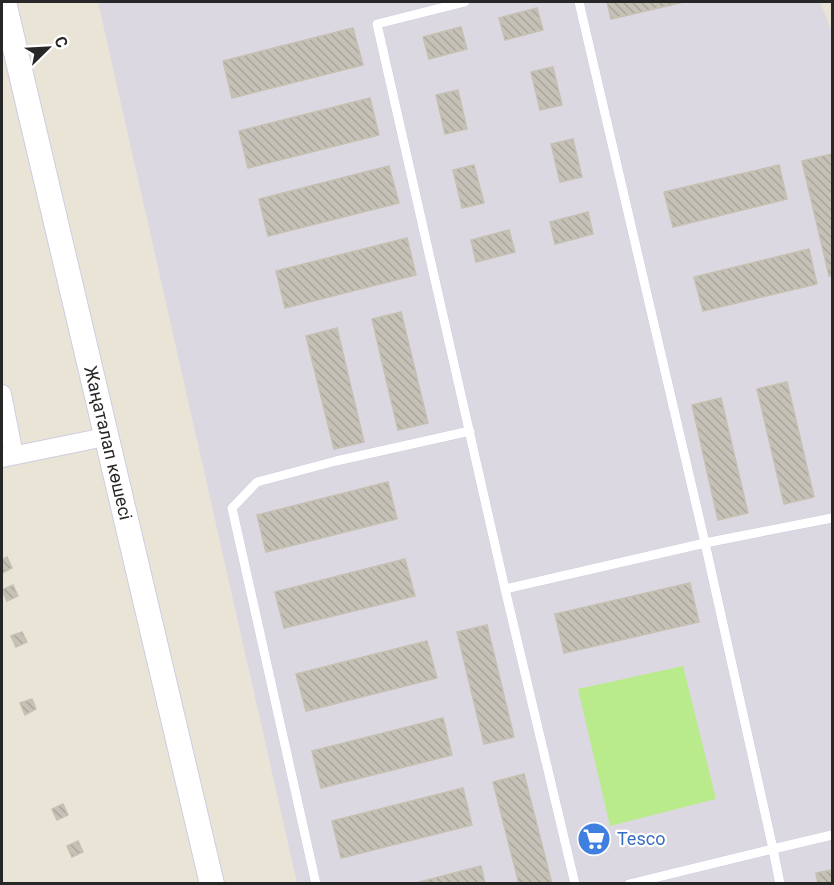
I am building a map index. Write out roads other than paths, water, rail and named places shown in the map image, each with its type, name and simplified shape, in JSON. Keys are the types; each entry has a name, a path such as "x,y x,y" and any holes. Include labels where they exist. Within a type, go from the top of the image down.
{"main road":[{"name":"Жаңаталап көшесі","path":"4,2 212,884"}],"street":[{"path":"2,394 8,456 105,437"}],"lane":[{"path":"465,2 377,24 505,589 575,884"},
{"path":"579,2 705,543 780,884"},
{"path":"316,884 232,508 257,482 336,461 470,431"},
{"path":"505,589 705,543 832,518"},
{"path":"629,884 832,835"}],"place":[{"name":"Tesco","path":"594,839"}]}
